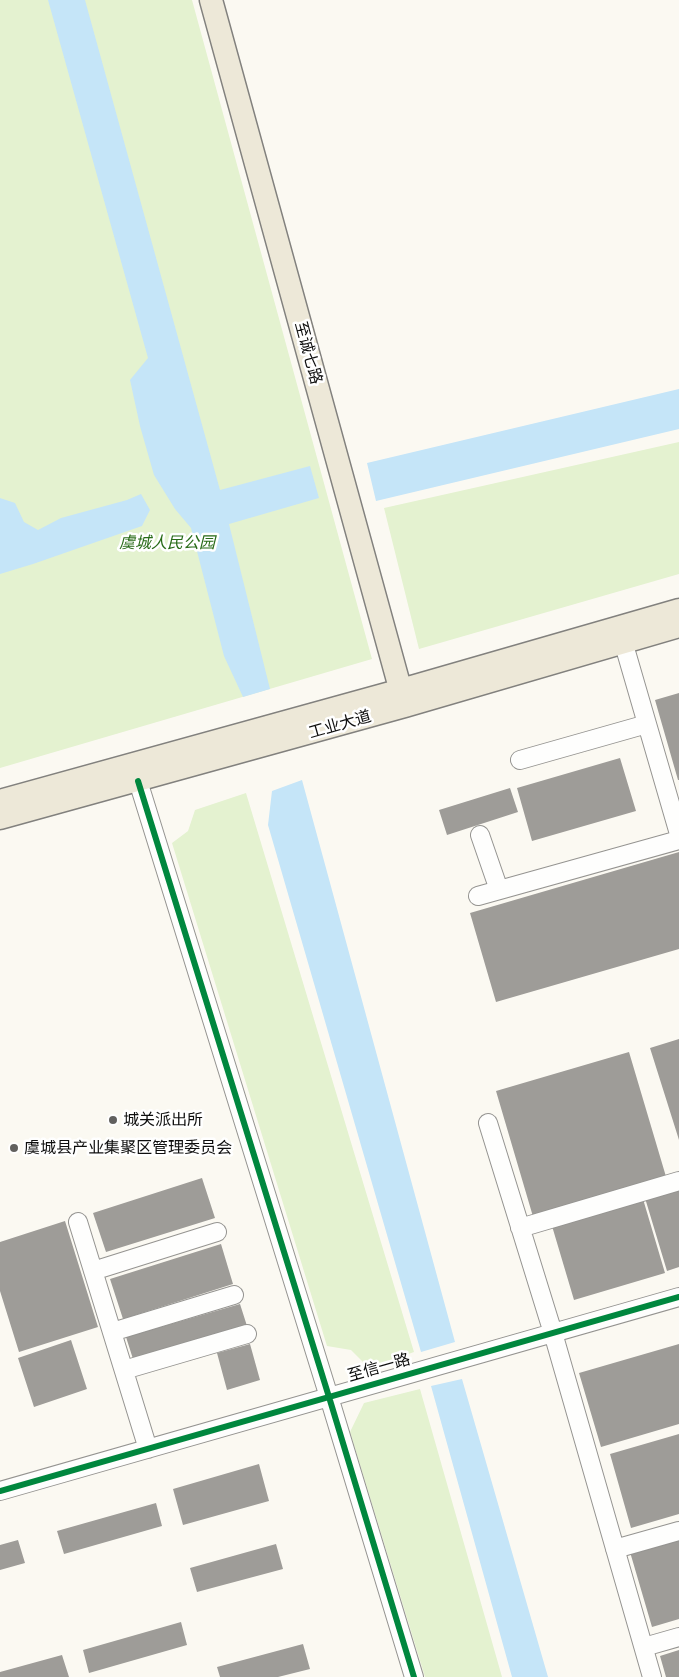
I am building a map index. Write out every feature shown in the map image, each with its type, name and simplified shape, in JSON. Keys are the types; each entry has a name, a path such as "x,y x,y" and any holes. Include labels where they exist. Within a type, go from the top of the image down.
{"main road":[{"name":"至诚七路","path":"211,0 403,698"},
{"path":"621,635 679,610"},
{"name":"工业大道","path":"0,818 138,781 403,698 621,635 679,626"},
{"path":"0,801 403,698"}],"street":[{"path":"621,635 679,834"},
{"path":"520,760 647,724"},
{"path":"138,781 414,1677"},
{"path":"480,835 499,890"},
{"path":"478,896 679,840"},
{"path":"488,1123 553,1333 652,1677"},
{"path":"520,1228 679,1181"},
{"path":"78,1222 148,1449"},
{"path":"93,1271 217,1232"},
{"path":"112,1332 234,1295"},
{"name":"至信一路","path":"0,1491 679,1297"},
{"path":"124,1370 247,1334"},
{"path":"615,1549 679,1531"},
{"path":"644,1647 679,1637"}],"green space":[{"name":"虞城人民公园","path":"0,0 192,0 372,659 0,768"},
{"path":"679,442 679,574 419,649 384,508"},
{"path":"246,793 414,1352 369,1368 351,1350 327,1346 172,843 188,831 195,810"},
{"path":"420,1389 502,1677 425,1677 350,1432 364,1403"}],"water":[{"path":"48,0 85,0 220,490 310,466 319,498 229,524 270,689 243,697 224,656 191,528 175,509 154,475 140,426 130,380 148,358"},
{"path":"679,389 679,429 376,501 367,463"},
{"path":"141,494 150,510 142,526 0,574 0,498 15,503 24,522 38,530 61,518 127,500"},
{"path":"302,780 455,1342 421,1352 268,825 272,791"},
{"path":"462,1379 548,1677 512,1677 431,1386"}],"building":[{"path":"679,693 679,780 678,780 655,700"},
{"path":"620,758 636,811 532,841 517,788"},
{"path":"510,788 518,812 447,835 439,810"},
{"path":"679,852 679,949 496,1002 470,913"},
{"path":"679,1039 679,1140 650,1048"},
{"path":"629,1052 667,1180 534,1220 496,1091"},
{"path":"202,1178 215,1218 106,1252 93,1213"},
{"path":"679,1188 679,1267 667,1271 645,1198"},
{"path":"643,1199 665,1273 574,1300 552,1226"},
{"path":"65,1221 98,1327 19,1352 0,1291 0,1242"},
{"path":"221,1244 233,1284 123,1319 110,1279"},
{"path":"240,1304 247,1326 133,1359 126,1337"},
{"path":"71,1340 87,1389 34,1407 18,1358"},
{"path":"250,1344 260,1380 227,1390 217,1353"},
{"path":"679,1344 679,1424 601,1447 579,1373"},
{"path":"679,1434 679,1514 631,1528 610,1454"},
{"path":"259,1464 269,1501 183,1525 173,1489"},
{"path":"156,1503 162,1526 64,1554 57,1531"},
{"path":"679,1538 679,1619 652,1627 630,1552"},
{"path":"18,1540 25,1563 0,1570 0,1545"},
{"path":"276,1544 283,1569 197,1592 190,1568"},
{"path":"181,1622 187,1645 89,1673 83,1650"},
{"path":"303,1644 310,1669 278,1677 220,1677 217,1667"},
{"path":"679,1650 679,1677 666,1677 660,1656"},
{"path":"62,1655 69,1677 0,1677 0,1672"}],"cycle path":[{"path":"138,781 414,1677"},
{"path":"0,1491 679,1297"}],"place":[{"name":"城关派出所","path":"113,1120"},
{"name":"虞城县产业集聚区管理委员会","path":"14,1148"}]}
